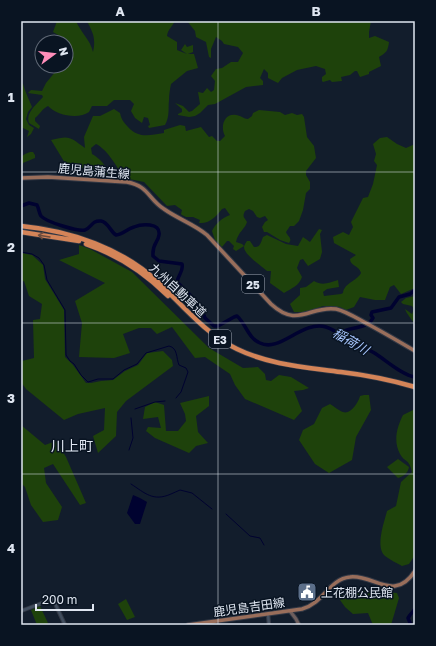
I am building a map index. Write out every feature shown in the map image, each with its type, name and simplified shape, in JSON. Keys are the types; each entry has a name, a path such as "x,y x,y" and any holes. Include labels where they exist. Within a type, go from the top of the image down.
{"highway":[{"name":"九州自動車道","path":"21,226 63,234 101,246 121,255 149,275 210,332 247,354 283,364 366,375 415,388"},
{"name":"九州自動車道","path":"21,232 78,241 120,259 147,277 205,332 224,345 246,356 268,364 283,367 366,378 415,388"}],"main road":[{"name":"鹿児島蒲生線","path":"21,178 48,177 127,182 136,184 148,192 164,209 195,226 207,235 271,304 279,310 289,315 298,316 323,310 335,309 366,323 415,351"},
{"name":"鹿児島吉田線","path":"188,625 302,609 313,606 333,584 345,577 357,577 390,586 404,582 411,577 415,571"},
{"path":"290,611 299,625"}],"street":[{"path":"21,611 53,599 65,625"},
{"path":"268,614 269,625"}],"green space":[{"path":"57,21 76,21 90,43 93,52 93,36 87,21 175,21 167,36 177,42 177,50 187,54 181,50 185,44 187,47 193,45 193,52 188,54 194,54 198,68 187,71 171,84 168,116 165,125 149,128 148,126 150,125 148,118 144,117 142,123 135,118 131,111 134,104 130,100 114,100 107,106 92,106 89,112 79,116 62,114 56,112 48,106 35,118 35,121 40,126 39,129 29,123 28,119 30,112 43,97 42,95 28,93 31,90 42,91 53,74 74,74 74,34 56,34 53,32"},
{"path":"187,21 371,21 369,38 375,36 389,42 386,51 379,57 381,66 369,72 369,74 360,77 357,71 355,71 350,75 341,77 342,81 332,82 330,80 323,82 322,77 326,74 325,69 316,66 297,70 282,78 278,83 268,78 268,73 264,69 260,78 263,81 263,85 246,87 215,104 208,105 195,116 189,117 178,115 182,112 182,109 175,103 183,106 189,112 192,111 200,104 198,92 203,93 207,88 211,92 214,90 215,81 211,76 216,69 222,68 231,62 238,62 243,53 238,47 224,44 216,37 211,49 211,58 209,57 206,42 196,37 195,31"},
{"path":"21,83 23,84 32,107 28,112 26,119 29,125 34,128 31,134 27,137 29,131 21,127"},
{"path":"114,109 120,113 123,121 132,131 141,135 164,133 164,130 180,125 185,126 186,131 201,127 209,137 212,136 217,141 220,141 225,136 223,129 224,121 232,115 238,115 248,119 253,113 259,110 280,112 285,115 292,113 297,115 302,114 304,117 307,137 314,146 316,158 306,171 306,175 310,182 310,189 306,193 303,210 299,221 294,226 290,226 286,232 290,238 289,243 280,240 267,232 264,232 262,227 268,220 265,216 260,218 257,217 253,211 249,209 244,213 244,217 247,222 236,242 244,246 236,251 233,249 234,246 227,241 222,247 215,240 212,231 219,222 230,215 225,208 212,219 203,223 199,223 200,220 193,217 186,217 181,214 182,210 175,205 167,206 144,182 124,178 108,154 96,144 91,148 92,154 106,167 107,178 104,179 102,171 100,170 98,170 95,178 89,178 87,170 84,168 71,168 65,163 51,140 66,137 76,141 85,148 84,137 93,116 100,116"},
{"path":"387,137 406,148 415,144 415,288 401,294 394,285 390,287 385,300 360,297 354,307 346,310 340,307 323,306 306,312 294,312 290,304 300,295 300,288 306,287 314,281 323,284 338,280 339,287 327,289 323,292 324,296 341,294 348,284 357,278 361,273 360,270 350,261 350,259 356,255 334,243 333,237 343,232 349,235 353,227 351,222 363,198 368,197 373,184 377,165 374,161 376,154 373,144 380,138"},
{"path":"33,152 35,158 23,163 21,168 21,157"},
{"path":"319,229 322,230 320,234 322,252 320,259 308,266 303,259 300,260 297,268 302,277 301,280 284,293 270,283 271,271 267,271 250,257 245,250 244,246 247,241 250,241 254,247 258,247 263,237 267,235 286,244 298,246 303,237 310,242"},
{"path":"79,245 90,249 132,272 209,348 243,368 258,367 265,374 266,380 271,381 279,375 291,377 309,388 294,391 302,411 294,420 245,399 235,385 230,374 205,357 195,358 172,327 157,334 151,328 139,328 123,334 130,353 114,358 79,357 82,323 75,301 105,283 59,260 79,254"},
{"path":"21,253 32,255 43,265 45,279 64,310 65,357 86,383 113,380 125,371 138,365 147,353 163,351 172,360 173,366 126,401 117,412 116,436 98,453 93,436 104,430 105,408 78,414 64,420 26,389 21,382 22,361 34,358 33,320 40,319 42,304 29,296 24,281 21,282"},
{"path":"415,296 415,325 405,309 412,314 414,309 412,306 401,302 406,298"},
{"path":"369,395 371,410 356,437 352,460 329,473 315,464 299,440 303,430 314,424 322,408 330,404 340,411 346,412 352,410 360,396"},
{"path":"209,396 209,406 196,416 198,432 208,443 196,446 189,453 155,438 146,431 148,427 161,428 158,417 143,419 145,407 155,402 164,405 166,431 178,431 186,421 185,414 180,403"},
{"path":"415,409 415,555 409,564 402,566 385,556 382,552 380,541 387,511 396,506 401,482 412,472 410,465 400,454 396,439 399,424 403,415"},
{"path":"21,425 45,445 56,441 66,457 86,503 80,505 53,464 44,468 46,483 62,507 58,520 43,522 31,505 25,487 21,483"},
{"path":"398,459 409,467 405,474 398,478 387,467"},
{"path":"343,589 397,593 399,598 391,625 373,625 368,613 353,614 340,600"},
{"path":"126,599 135,617 127,620 118,604"},
{"path":"40,606 48,623 45,625 37,625 31,610"}],"water":[{"path":"133,495 147,502 140,524 135,524 127,513"}],"waterway":[{"name":"稲荷川","path":"21,206 29,203 37,205 40,215 44,218 56,224 76,230 85,230 98,221 105,223 116,235 137,226 154,226 159,231 159,235 153,248 153,256 159,261 182,264 182,269 177,282 200,305 205,318 214,326 218,326 237,316 256,341 268,345 275,344 308,328 317,326 330,328 354,344 373,352 400,371 415,377"},
{"path":"21,252 32,254 39,258 44,265 47,280 65,310 66,355 88,382 98,379 113,379 124,370 137,364 146,353 169,346 174,349 179,365 186,368 188,372 181,392 176,398"},
{"path":"339,334 343,331 366,325 373,318 371,315 372,312 391,308 399,297 410,294 415,290"},
{"path":"135,409 155,402 165,401"},
{"path":"129,450 133,438 131,418"},
{"path":"131,484 154,497 165,496 180,490 192,493 212,509"},
{"path":"226,514 250,536 260,538 264,545"},
{"path":"411,625 408,618 415,609"}],"place":[{"name":"上花棚公民館","path":"307,592"}],"district":[{"name":"川上町","path":"72,445"}]}
